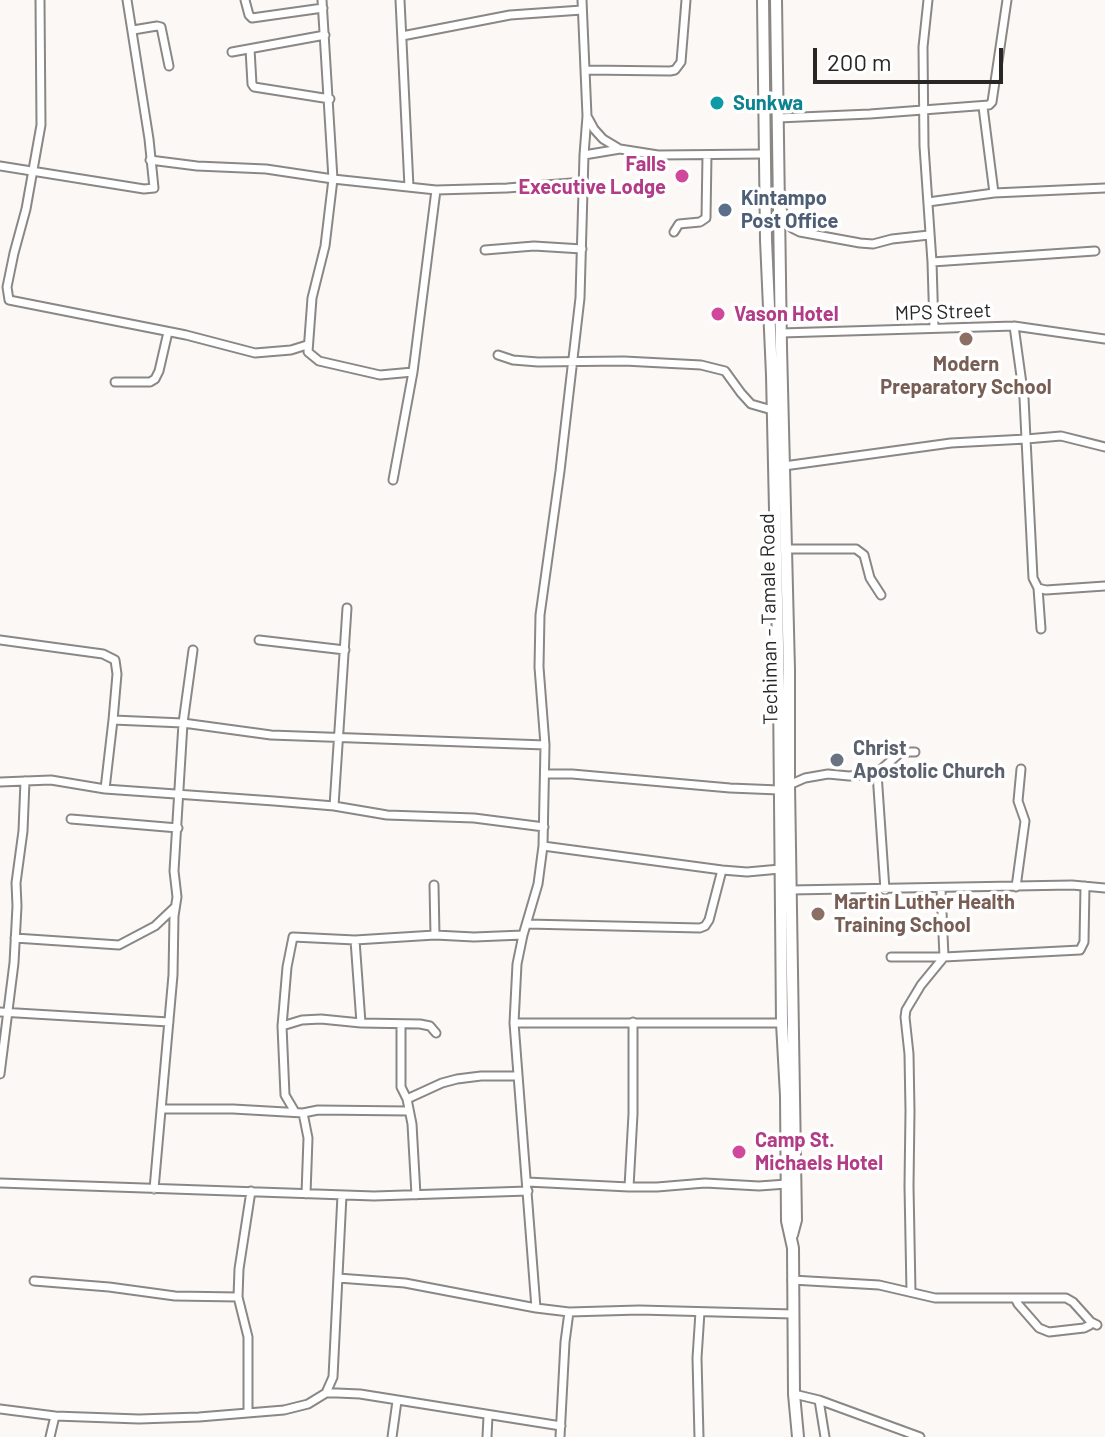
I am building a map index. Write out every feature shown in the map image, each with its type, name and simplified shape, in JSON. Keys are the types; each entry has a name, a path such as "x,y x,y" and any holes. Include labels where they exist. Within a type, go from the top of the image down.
{"highway":[{"name":"Techiman - Tamale Road","path":"763,0 764,154 778,675 790,890 796,1220 791,1237"},
{"name":"Techiman - Tamale Road","path":"776,0 789,670 780,869 782,1023 787,1221 793,1248 794,1394 798,1437"},
{"path":"764,154 777,154"}],"street":[{"path":"40,0 41,125 26,209 7,287 9,300 255,353 291,350 307,345"},
{"path":"0,166 144,189 154,186 127,0"},
{"path":"245,0 252,18 322,4 333,179 325,246 312,298 308,352 319,361 380,375 413,372"},
{"path":"400,0 409,187"},
{"path":"536,1308 514,1023 517,964 538,884 543,846 545,745 539,667 540,615 580,298 587,116 582,0"},
{"path":"586,70 675,70 681,62 686,0"},
{"path":"928,0 923,47 924,110 934,328"},
{"path":"778,118 989,105 992,102 1007,1 997,0"},
{"path":"402,36 510,15 582,10"},
{"path":"133,30 161,27 169,66"},
{"path":"232,52 325,35"},
{"path":"250,49 254,87 330,99"},
{"path":"983,107 994,193"},
{"path":"587,116 603,139 620,149"},
{"path":"584,155 620,149 658,155 764,154"},
{"path":"674,232 679,224 700,222 706,218 707,155"},
{"path":"150,160 266,169 436,190 584,182"},
{"path":"928,202 994,193 1105,188"},
{"path":"393,480 413,372 436,190"},
{"path":"779,199 786,221 800,232 873,244 929,235"},
{"path":"485,250 534,246 582,249"},
{"path":"932,262 1095,251"},
{"path":"1014,326 1024,398 1033,578 1038,588 1041,629"},
{"name":"MPS Street","path":"781,333 1014,326 1105,339"},
{"path":"115,382 150,382 155,379 168,332"},
{"path":"498,355 538,362 574,360 690,364 725,371 751,404 772,410"},
{"path":"784,466 951,443 1061,436 1105,447"},
{"path":"787,549 856,549 864,555 870,578 881,595"},
{"path":"1038,588 1105,586"},
{"path":"334,806 347,608"},
{"path":"0,640 103,654 115,660 117,674 105,789"},
{"path":"259,640 345,650"},
{"path":"154,1189 173,975 174,908 177,897 174,871 183,723 193,650"},
{"path":"113,720 183,723 271,735 545,745"},
{"path":"545,774 730,788 784,788 805,778 828,774 849,776 877,773 901,752 915,752"},
{"path":"1016,887 1025,821 1018,801 1021,769"},
{"path":"877,773 885,890"},
{"path":"0,782 51,780 105,789 334,806 387,815 474,818 544,827"},
{"path":"0,1074 3,1012 12,976 25,781"},
{"path":"71,819 178,828"},
{"path":"543,846 722,870 747,872 780,869"},
{"path":"527,924 700,928 709,920 722,870"},
{"path":"434,885 435,935"},
{"path":"891,957 1080,950 1084,942 1085,886"},
{"path":"790,890 1105,888"},
{"path":"911,1292 909,1054 905,1017 921,985 944,957 941,889"},
{"path":"15,938 119,945 155,926 174,908"},
{"path":"306,1194 308,1138 299,1113 285,1095 282,1026 293,937 355,940 435,935 523,935"},
{"path":"355,940 361,1023"},
{"path":"3,1012 169,1022"},
{"path":"282,1026 321,1019 430,1026 436,1033"},
{"path":"629,1187 633,1022"},
{"path":"514,1023 782,1023"},
{"path":"401,1025 401,1087 412,1124 416,1195"},
{"path":"407,1099 457,1079 518,1076"},
{"path":"161,1109 299,1113 318,1110 409,1111"},
{"path":"0,1183 342,1195 416,1195 528,1186 787,1184"},
{"path":"248,1412 248,1337 238,1297 239,1269 251,1191"},
{"path":"326,1393 333,1377 342,1195"},
{"path":"338,1278 405,1283 569,1312 639,1310 793,1314"},
{"path":"792,1280 879,1285 935,1298 1066,1298 1094,1323 1084,1328 1049,1332 1039,1328 1016,1300"},
{"path":"34,1281 175,1296 238,1297"},
{"path":"560,1437 569,1312"},
{"path":"699,1437 697,1358 700,1312"},
{"path":"0,1409 55,1416 173,1418 284,1410 308,1404 326,1393 360,1394 561,1426"},
{"path":"794,1394 920,1437"},
{"path":"819,1400 825,1437"},
{"path":"392,1437 397,1401"},
{"path":"50,1437 55,1416"},
{"path":"487,1437 488,1416"}],"place":[{"name":"Sunkwa","path":"717,103"},
{"name":"Falls Executive Lodge","path":"682,176"},
{"name":"Kintampo Post Office","path":"725,210"},
{"name":"Vason Hotel","path":"718,314"},
{"name":"Modern Preparatory School","path":"966,339"},
{"name":"Christ Apostolic Church","path":"837,760"},
{"name":"Martin Luther Health Training School","path":"818,914"},
{"name":"Camp St. Michaels Hotel","path":"739,1152"}]}
